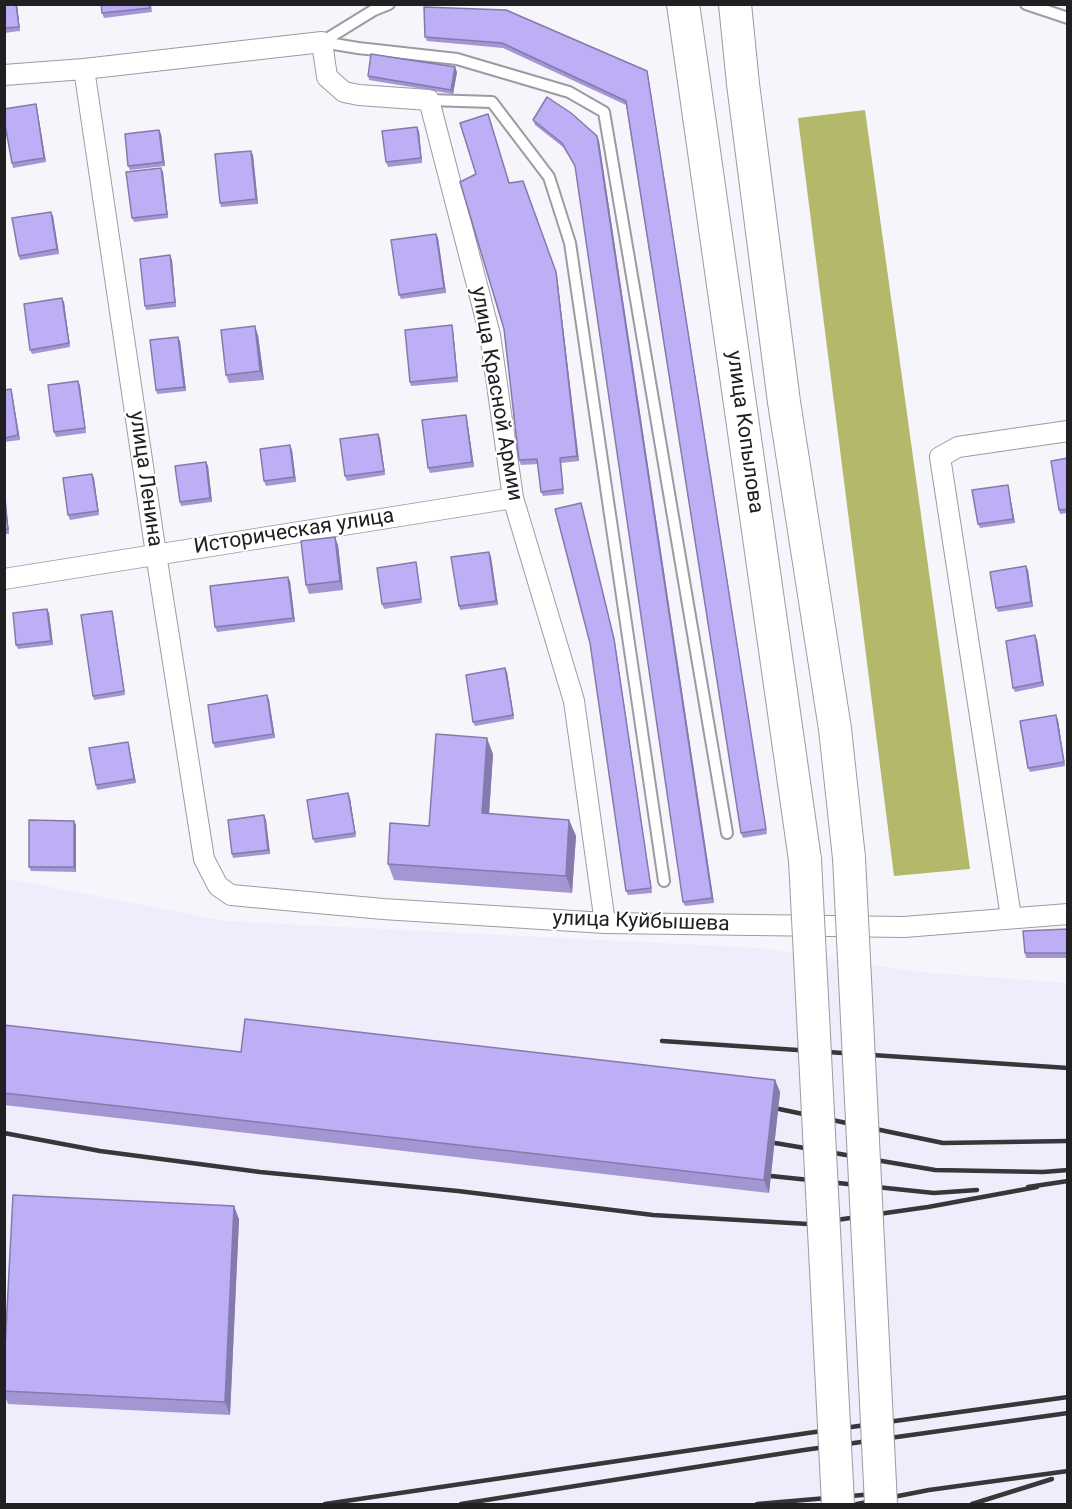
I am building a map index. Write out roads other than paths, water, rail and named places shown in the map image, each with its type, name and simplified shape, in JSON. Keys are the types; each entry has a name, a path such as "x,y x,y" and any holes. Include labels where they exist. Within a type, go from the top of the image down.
{"main road":[{"name":"улица Копылова","path":"683,4 805,860 838,1504"},
{"name":"улица Копылова","path":"735,4 743,84 784,402 835,729 849,858 881,1504"}],"street":[{"path":"4,75 84,69 322,42 327,77 344,92 429,100"},
{"name":"улица Ленина","path":"84,69 204,859 218,886"},
{"name":"улица Красной Армии","path":"429,100 490,335 513,498 574,701 605,923"},
{"path":"1011,917 940,457 958,447 1068,431"},
{"name":"Историческая улица","path":"4,579 513,498"},
{"name":"улица Куйбышева","path":"218,886 231,895 371,908 605,923 904,927 1011,917 1068,915"}],"lane":[{"path":"322,42 374,10 389,4"},
{"path":"1026,4 1068,18"},
{"path":"322,42 457,59 569,92 604,112 727,833"},
{"path":"429,100 492,102 549,177 570,243 664,881"}],"railway":[{"path":"662,1041 1068,1068"},
{"path":"779,1109 943,1143 1068,1141"},
{"path":"4,1133 100,1151 260,1172 458,1191 653,1215 808,1224 928,1207 1037,1187"},
{"path":"775,1143 935,1170 1043,1172 1068,1170"},
{"path":"771,1176 934,1193 977,1190"},
{"path":"1028,1187 1068,1181"},
{"path":"325,1504 1068,1397"},
{"path":"461,1504 804,1450 1068,1413"},
{"path":"857,1504 929,1490 1068,1471"},
{"path":"972,1504 1052,1479"},
{"path":"757,1504 874,1494"}]}
